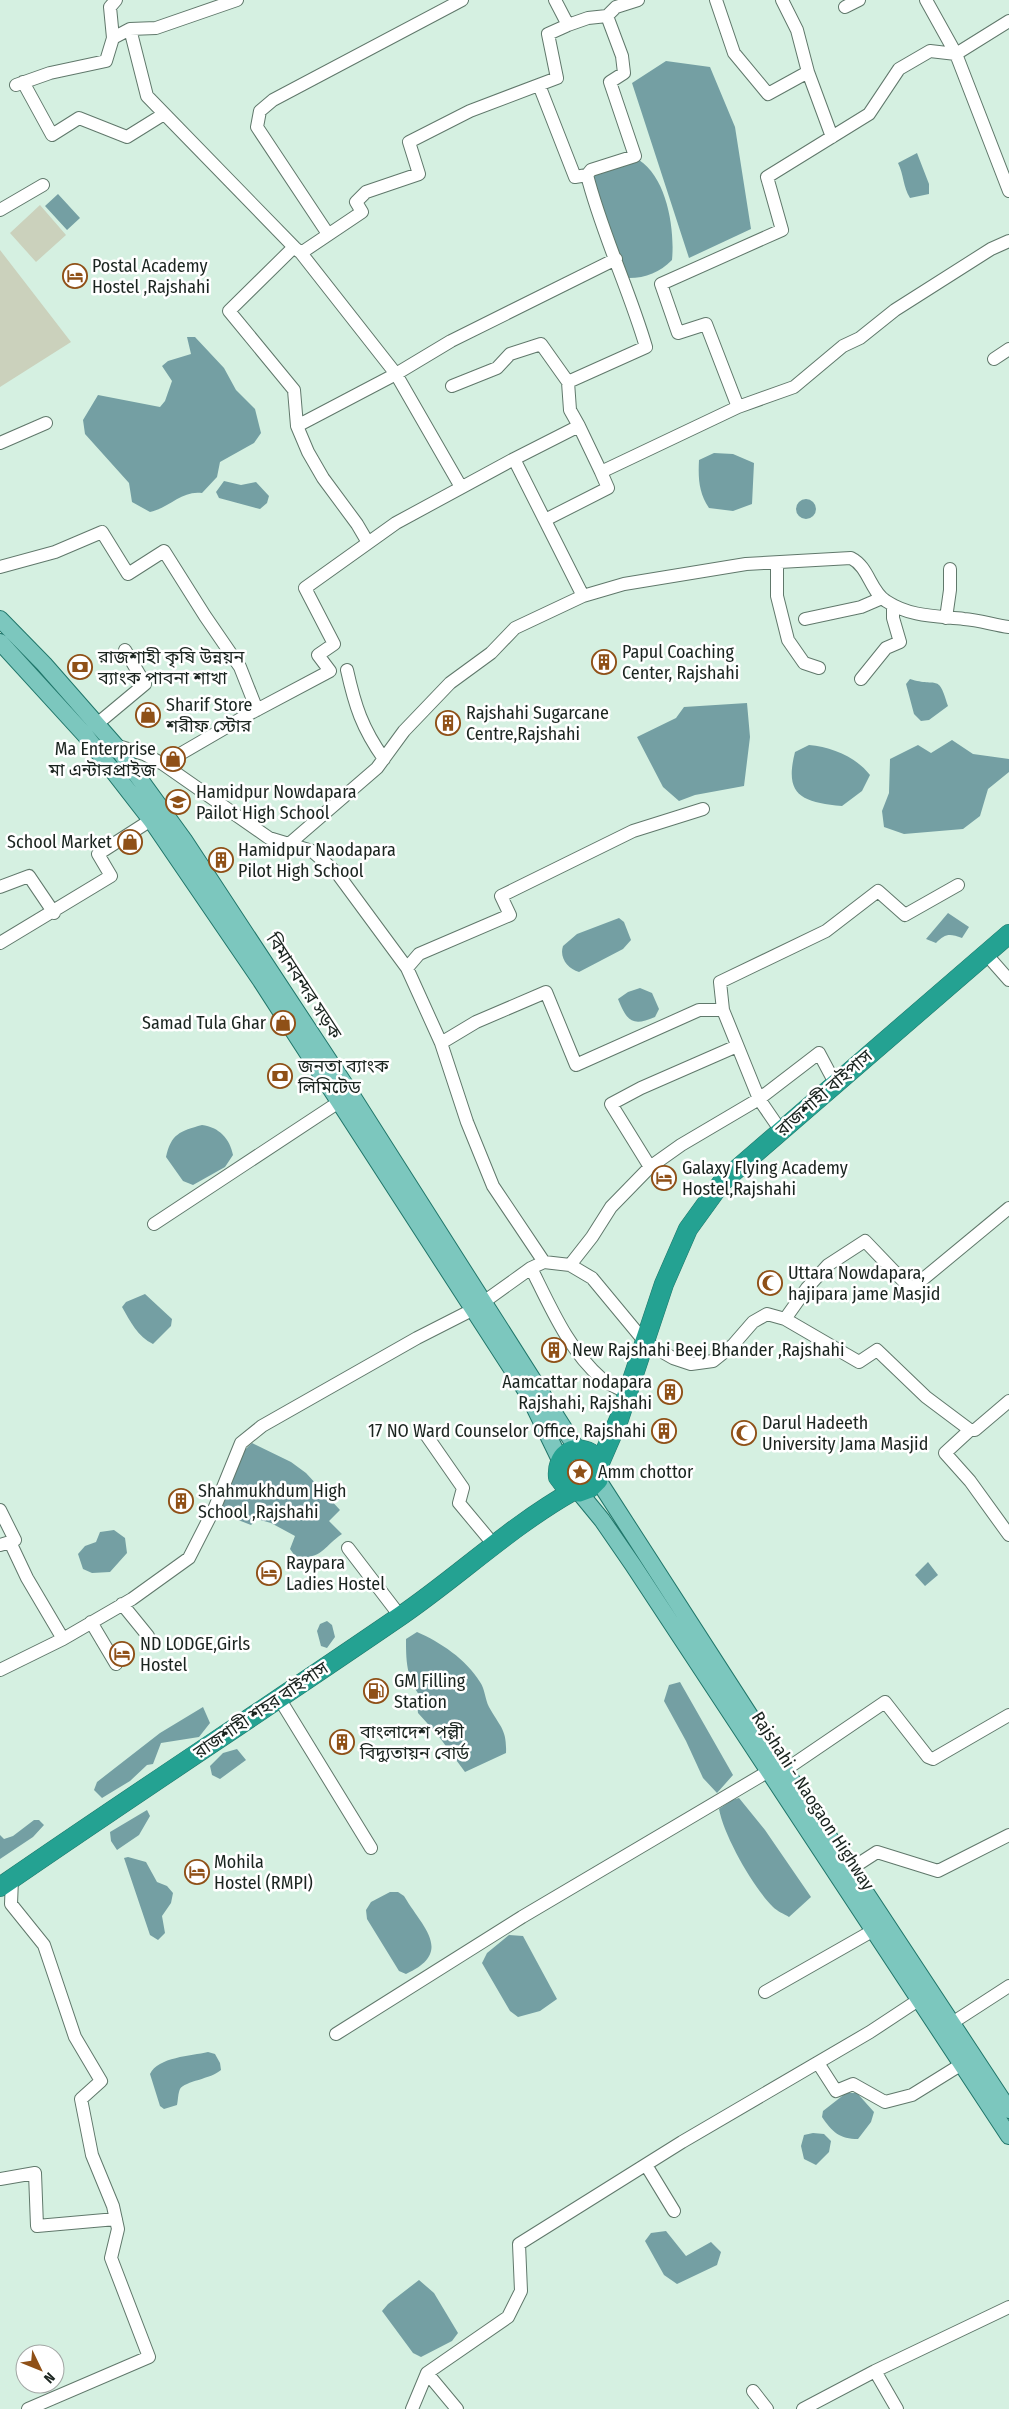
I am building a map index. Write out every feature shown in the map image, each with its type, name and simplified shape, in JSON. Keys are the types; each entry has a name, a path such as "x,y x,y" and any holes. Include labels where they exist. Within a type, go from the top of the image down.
{"highway":[{"name":"রাজশাহী বাইপাস","path":"627,1391 664,1284 688,1229 722,1182 1009,934"},
{"path":"518,1526 552,1484 559,1464 567,1452 581,1449 606,1428 627,1391"},
{"path":"518,1526 546,1505 576,1491 590,1488 619,1419 627,1391"},
{"path":"581,1449 596,1458 598,1472"},
{"path":"559,1464 562,1484 576,1491"},
{"name":"রাজশাহী শহর বাইপাস","path":"6,1883 432,1594 518,1526"}],"main road":[{"name":"বিমানবন্দর সড়ক","path":"0,619 44,664 115,745 184,840 479,1305 528,1394 559,1464"},
{"name":"বিমানবন্দর সড়ক","path":"0,642 85,735 152,820 340,1102 479,1305 581,1449"},
{"name":"Rajshahi - Naogaon Highway","path":"598,1472 777,1771"},
{"name":"Rajshahi - Naogaon Highway","path":"576,1491 602,1520 777,1771 845,1873 952,2023 1009,2108"},
{"name":"Rajshahi - Naogaon Highway","path":"845,1873 874,1930 1009,2136"}],"street":[{"path":"116,0 110,7 112,38 106,61 50,73 20,83 52,134 79,118 127,137 164,114"},
{"path":"112,38 130,29 156,28 237,0"},
{"path":"328,234 258,127 260,112 273,100 462,0"},
{"path":"555,0 568,25"},
{"path":"367,541 357,524 323,478 297,426 294,413 294,390 229,311 298,250 328,234 362,212 356,202 366,192 419,174 409,142 470,111 557,78 548,34 612,7 638,0"},
{"path":"716,0 734,53 768,94 808,72"},
{"path":"782,0 797,30 808,72 832,137"},
{"path":"845,7 859,0"},
{"path":"926,0 956,54 1009,191"},
{"path":"539,84 575,177 587,175 591,170 635,156 610,82 624,74 612,7"},
{"path":"738,407 706,324 678,333 661,284 782,230 767,177 869,114 899,69 930,51 956,54 1009,21"},
{"path":"130,29 147,96 298,250 396,374 461,487"},
{"path":"568,382 646,347 616,259 596,210 587,175"},
{"path":"0,210 43,185"},
{"path":"600,472 738,407 794,387 843,346 860,338 895,310 991,249 1009,241"},
{"path":"297,426 396,374 451,340 616,259"},
{"path":"452,386 497,368 510,354 540,344 568,382 570,410 608,488 544,520"},
{"path":"994,359 1009,349"},
{"path":"0,443 46,423"},
{"path":"163,764 330,671 318,654 334,644 305,588 367,541 406,517 579,426"},
{"path":"514,459 583,596"},
{"path":"0,566 54,552 102,532 128,574 164,551 240,667 257,710"},
{"path":"290,844 377,768 404,731 450,683 491,653 515,628 583,596 624,584 746,564 851,558 863,567 882,598 893,605 928,617 1009,627"},
{"path":"777,563 776,596 788,640 804,663 819,668"},
{"path":"946,618 950,590 950,569"},
{"path":"805,619 861,607 882,598"},
{"path":"861,679 886,648 900,642 893,618 893,605"},
{"path":"97,724 145,684 124,650"},
{"path":"347,670 353,699 366,733 384,759"},
{"path":"115,745 144,754 163,764 269,838 312,851 337,873 407,968 441,1043 466,1122 493,1186 544,1262"},
{"path":"407,968 419,954 510,915 501,896 633,832 702,809"},
{"path":"0,943 54,913 111,876 98,854 152,820"},
{"path":"0,887 29,876 54,913"},
{"path":"781,1131 759,1099 723,1010 720,982 826,931 878,891 904,915 958,885"},
{"path":"986,954 1009,980"},
{"path":"441,1043 476,1022 546,992 576,1065 699,1010 723,1010"},
{"path":"650,1168 611,1104 641,1088 738,1046"},
{"path":"570,1266 592,1237 611,1207 650,1168 681,1145 759,1099 819,1053 835,1083"},
{"path":"154,1224 340,1102"},
{"path":"785,1319 807,1288 828,1265 866,1241 911,1289 1009,1208"},
{"path":"0,1670 63,1639 122,1604 189,1558 215,1507 241,1443 262,1426 479,1305 531,1268 544,1262 570,1266 592,1278 645,1342 673,1358 691,1364 713,1360 733,1345 753,1322 766,1314 785,1319 859,1362 877,1350 926,1397 970,1430"},
{"path":"531,1268 555,1316 586,1364 604,1381 627,1391"},
{"path":"1009,1401 975,1430 970,1430 945,1453 970,1481 1009,1535"},
{"path":"422,1429 463,1488 459,1503 494,1545"},
{"path":"0,1510 15,1540 5,1544 63,1639"},
{"path":"348,1548 400,1616"},
{"path":"122,1604 148,1636"},
{"path":"91,1622 116,1664"},
{"path":"279,1698 371,1848"},
{"path":"336,2034 522,1917 777,1771 885,1702 928,1757 933,1759 1009,1715"},
{"path":"845,1873 877,1852 938,1872 1009,1835"},
{"path":"6,1883 11,1904 44,1945 75,2036 100,2081 81,2099 92,2154 118,2229 111,2258 149,2357 28,2409"},
{"path":"765,1992 874,1930"},
{"path":"952,2023 1009,1986"},
{"path":"412,2409 427,2373 508,2317 521,2291 519,2244 920,1999"},
{"path":"818,2063 836,2091 853,2084 885,2102 912,2095 962,2064"},
{"path":"646,2165 674,2211"},
{"path":"0,2179 35,2173 37,2226 116,2219"},
{"path":"803,2409 874,2371 1009,2307"},
{"path":"874,2371 897,2409"},
{"path":"427,2373 456,2409"},
{"path":"753,2391 767,2409"}],"green space":[{"path":"40,205 66,235 36,262 10,233"},
{"path":"0,250 71,342 0,387"}],"water":[{"path":"666,61 710,67 735,127 751,229 689,258 632,83"},
{"path":"917,153 929,184 929,194 910,198 898,163"},
{"path":"639,160 649,168 663,191 672,234 672,260 652,274 629,278 616,253 606,227 593,173"},
{"path":"58,194 80,218 67,230 45,206"},
{"path":"187,337 195,337 224,368 236,390 255,409 261,433 254,443 220,462 217,477 202,493 188,494 150,512 132,502 129,483 85,434 83,420 98,395 160,407 165,401 172,381 162,366 168,361 191,354"},
{"path":"714,453 733,454 754,463 752,504 733,511 709,508 700,486 699,460"},
{"path":"224,481 241,485 256,482 269,496 267,503 260,509 219,498 216,492"},
{"path":"802,499 810,499 816,505 816,513 810,519 802,519 796,513 796,505"},
{"path":"910,679 939,685 945,695 948,706 929,720 921,721 914,714 906,684"},
{"path":"747,703 750,737 744,786 695,795 679,801 663,787 637,737 676,718 684,707"},
{"path":"952,740 973,754 1009,759 1009,772 988,789 980,816 963,829 904,834 884,827 882,811 889,793 890,759 918,745 931,753"},
{"path":"809,745 835,751 858,763 870,775 862,791 842,806 816,802 799,794 794,787 792,778 795,752"},
{"path":"948,913 969,927 962,938 948,935 936,943 926,939"},
{"path":"619,918 624,922 631,940 623,949 579,972 568,966 562,955 563,946 577,934"},
{"path":"640,988 652,993 659,1009 655,1017 636,1022 631,1020 624,1012 618,999 628,992"},
{"path":"202,1125 214,1128 223,1135 232,1149 233,1155 225,1167 193,1185 183,1181 166,1157 174,1138 188,1129"},
{"path":"145,1294 172,1319 171,1326 153,1344 139,1333 122,1307 126,1302"},
{"path":"252,1443 291,1462 306,1473 340,1510 329,1521 342,1534 321,1552 311,1556 295,1556 290,1549 295,1536 271,1523 257,1519 251,1525 233,1518 219,1517 235,1467 240,1457"},
{"path":"114,1530 125,1538 127,1553 110,1572 92,1573 83,1569 78,1554 85,1546 96,1542 100,1532"},
{"path":"928,1562 938,1575 925,1586 915,1575"},
{"path":"327,1621 332,1625 335,1637 327,1648 321,1646 317,1631 320,1624"},
{"path":"417,1632 452,1652 474,1674 482,1685 489,1707 504,1733 506,1753 465,1772 437,1734 418,1713 417,1703 424,1702 411,1679 407,1665 406,1649 406,1639"},
{"path":"680,1682 733,1775 717,1793 703,1778 686,1741 664,1701 669,1685"},
{"path":"203,1707 210,1723 199,1737 161,1743 153,1764 147,1765 130,1781 102,1798 94,1790 97,1782 160,1733"},
{"path":"237,1749 246,1760 220,1779 212,1775 210,1766 223,1753"},
{"path":"739,1798 765,1830 811,1897 789,1917 773,1907 765,1898 740,1861 727,1833 719,1809 732,1800"},
{"path":"147,1810 150,1816 139,1835 117,1850 111,1841 110,1832"},
{"path":"34,1820 39,1820 44,1825 33,1837 0,1859 0,1835 4,1839 13,1836"},
{"path":"128,1857 146,1862 157,1882 167,1886 173,1893 171,1903 162,1916 165,1933 158,1940 150,1935 124,1858"},
{"path":"390,1892 398,1892 404,1896 426,1929 430,1939 429,1957 420,1966 406,1974 399,1971 367,1919 366,1910 371,1902"},
{"path":"509,1935 523,1936 557,1999 540,2011 518,2017 510,2011 482,1963 487,1953"},
{"path":"208,2052 215,2054 220,2063 221,2070 211,2076 183,2086 179,2091 177,2105 164,2109 160,2106 150,2074 154,2068 176,2058"},
{"path":"846,2093 857,2093 874,2112 871,2122 858,2139 846,2138 837,2134 822,2117 823,2111"},
{"path":"813,2133 824,2134 831,2141 829,2152 816,2165 804,2159 801,2146 804,2135"},
{"path":"666,2231 686,2256 711,2242 721,2252 717,2265 677,2284 664,2275 645,2241 651,2233"},
{"path":"419,2280 434,2293 458,2333 452,2341 421,2357 413,2353 382,2311 388,2304"}],"place":[{"name":"Postal Academy Hostel ,Rajshahi","path":"75,276"},
{"name":"Papul Coaching Center, Rajshahi","path":"604,662"},
{"name":"রাজশাহী কৃষি উন্নয়ন ব্যাংক পাবনা শাখা","path":"80,667"},
{"name":"Sharif Store শরীফ স্টোর","path":"148,715"},
{"name":"Rajshahi Sugarcane Centre,Rajshahi","path":"448,723"},
{"name":"Ma Enterprise মা এন্টারপ্রাইজ","path":"173,759"},
{"name":"Hamidpur Nowdapara Pailot High School","path":"178,802"},
{"name":"School Market","path":"130,842"},
{"name":"Hamidpur Naodapara Pilot High School","path":"221,860"},
{"name":"Samad Tula Ghar","path":"283,1023"},
{"name":"জনতা ব্যাংক লিমিটেড","path":"280,1076"},
{"name":"Galaxy Flying Academy Hostel,Rajshahi","path":"664,1178"},
{"name":"Uttara Nowdapara, hajipara jame Masjid","path":"770,1283"},
{"name":"New Rajshahi Beej Bhander ,Rajshahi","path":"554,1350"},
{"name":"Aamcattar nodapara Rajshahi, Rajshahi","path":"670,1392"},
{"name":"17 NO Ward Counselor Office, Rajshahi","path":"664,1431"},
{"name":"Darul Hadeeth University Jama Masjid","path":"744,1433"},
{"name":"Amm chottor","path":"580,1472"},
{"name":"Shahmukhdum High School ,Rajshahi","path":"181,1501"},
{"name":"Raypara Ladies Hostel","path":"269,1573"},
{"name":"ND LODGE,Girls Hostel","path":"122,1654"},
{"name":"GM Filling Station","path":"376,1691"},
{"name":"বাংলাদেশ পল্লী বিদ্যুতায়ন বোর্ড","path":"342,1742"},
{"name":"Mohila Hostel (RMPI)","path":"197,1872"}]}
